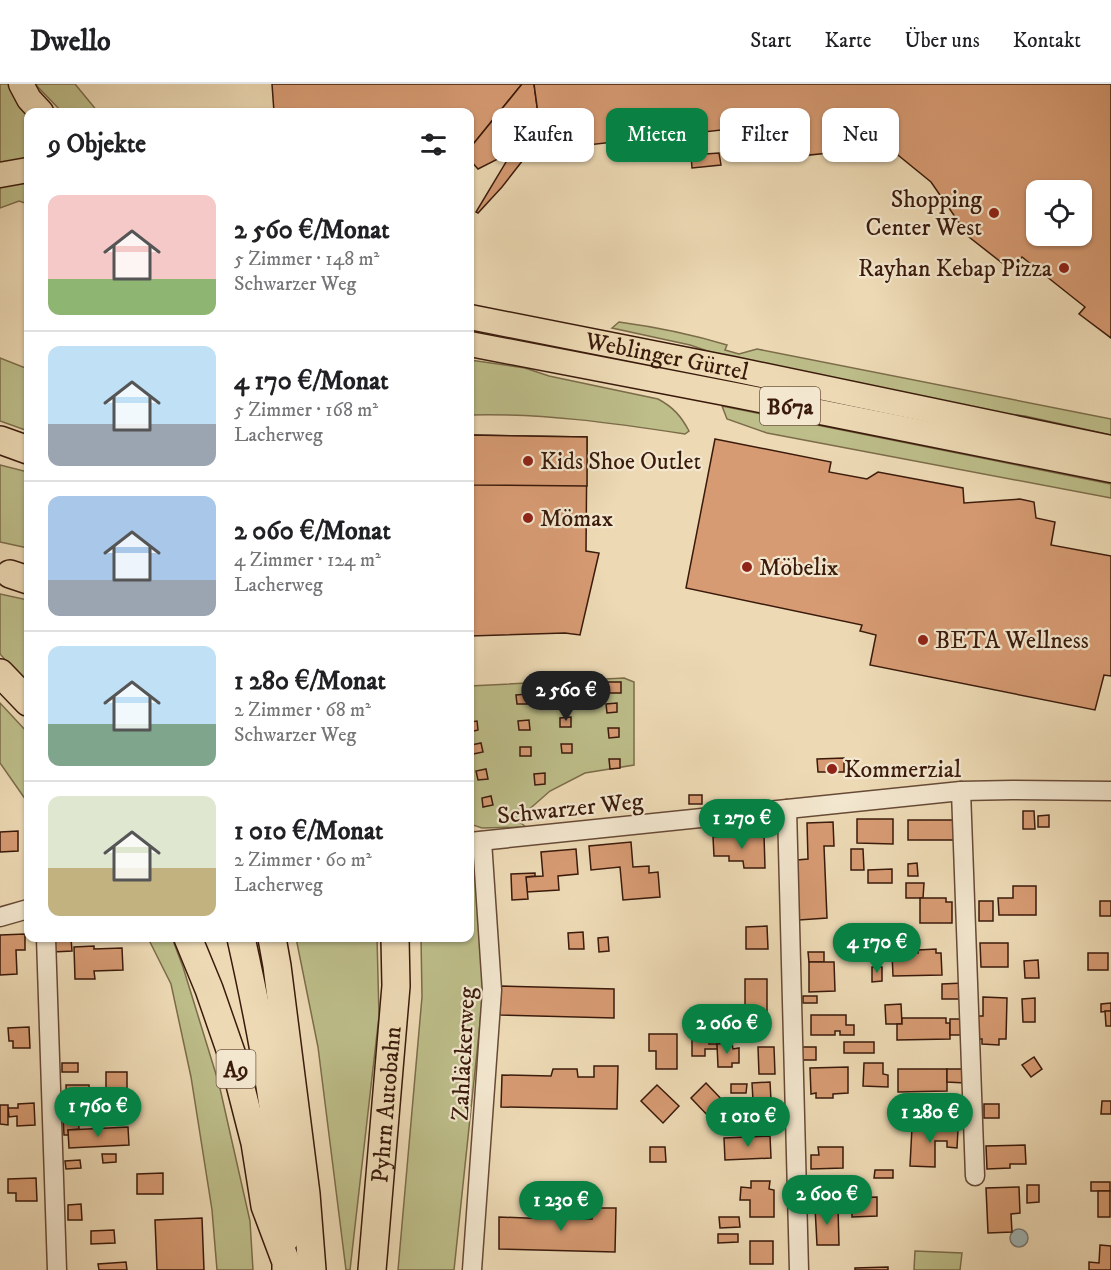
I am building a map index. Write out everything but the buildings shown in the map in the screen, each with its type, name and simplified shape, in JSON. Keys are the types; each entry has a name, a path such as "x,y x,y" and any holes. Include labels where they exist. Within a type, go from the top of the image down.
{"highway":[{"path":"0,440 24,449"},
{"path":"0,673 24,698"},
{"name":"A9","path":"190,942 234,1061 255,1143 265,1206 286,1266"},
{"path":"242,942 268,1083 284,1201 286,1266"},
{"path":"273,942 306,1194 312,1270"},
{"name":"Pyhrn Autobahn","path":"372,1270 394,1019 395,942"}],"main road":[{"path":"21,84 29,99 37,108"},
{"path":"0,175 24,171"},
{"name":"Weblinger Gürtel","path":"474,317 1111,448"},
{"name":"Weblinger Gürtel","path":"474,345 1111,470"}],"street":[{"name":"Schwarzer Weg","path":"476,842 961,792 1111,791"},
{"path":"961,792 975,1176"},
{"path":"787,809 799,1270"},
{"name":"Zahläckerweg","path":"472,1270 492,990 476,842"},
{"path":"0,916 24,910"},
{"path":"46,942 57,1270"}],"green space":[{"path":"0,84 10,84 24,108 24,160 0,164"},
{"path":"35,84 75,84 95,108 58,108"},
{"path":"24,180 24,203 19,201 0,208 0,185"},
{"path":"619,322 700,337 727,345 725,350 739,354 757,349 1111,419 1111,435 1025,416 989,412 734,360 690,345 612,328"},
{"path":"0,358 24,367 24,430 0,421"},
{"path":"474,361 525,368 549,376 658,399 676,412 689,431 685,434 551,417 474,415"},
{"path":"722,406 1111,484 1111,498 767,433 727,419"},
{"path":"0,465 24,471 24,547 0,542"},
{"path":"0,594 24,599 24,681 0,654"},
{"path":"624,678 634,682 634,765 585,773 550,791 517,820 526,827 482,828 474,825 474,686"},
{"path":"0,703 24,729 24,797 0,763"},
{"path":"475,863 485,976 454,1270 398,1270 422,997 421,942 474,942"},
{"path":"150,942 174,942 183,967 219,1084 250,1221 253,1270 217,1270 212,1210 191,1077 171,984"},
{"path":"297,942 377,942 379,1016 350,1270 346,1270 318,1047"},
{"path":"915,1251 962,1253 960,1270 914,1270"}],"water":[{"path":"1019,1229 1025,1232 1028,1238 1025,1244 1019,1247 1013,1244 1010,1238 1013,1232"}],"place":[{"name":"Shopping Center West","path":"994,213"},
{"name":"Rayhan Kebap Pizza","path":"1064,268"},
{"name":"Kids Shoe Outlet","path":"528,461"},
{"name":"Mömax","path":"528,518"},
{"name":"Möbelix","path":"747,567"},
{"name":"BETA Wellness","path":"923,640"},
{"name":"Kommerzial","path":"832,769"}]}
